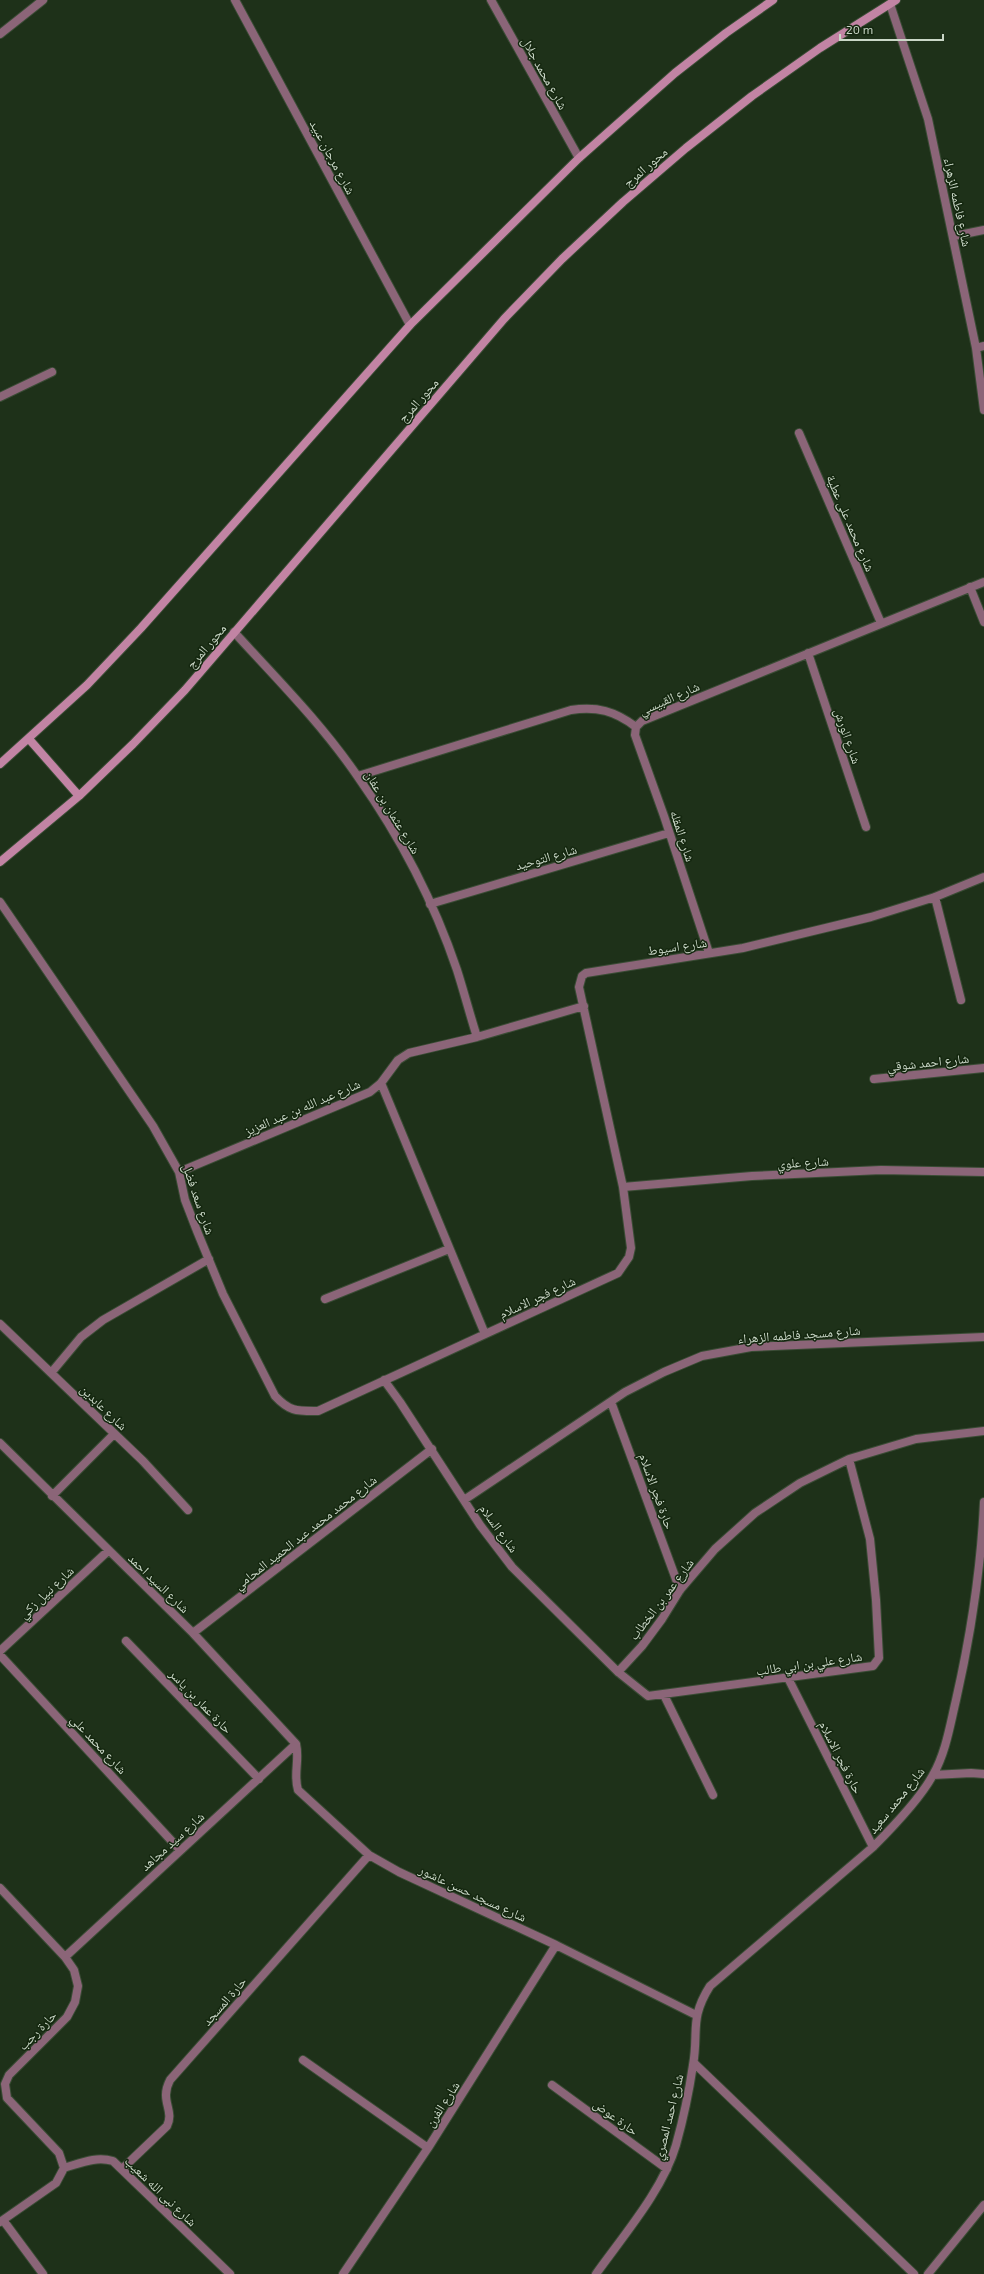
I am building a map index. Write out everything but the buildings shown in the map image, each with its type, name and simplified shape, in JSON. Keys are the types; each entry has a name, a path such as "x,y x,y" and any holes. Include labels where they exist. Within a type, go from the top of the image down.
{"main road":[{"path":"0,764 87,685 141,628 410,325 579,158 675,73 773,0"},
{"name":"محور المرج","path":"0,862 79,796 134,744 185,690 504,319 562,259 623,202 686,148 752,96 820,48 893,2"},
{"path":"29,739 79,796"}],"street":[{"path":"0,34 43,0"},
{"name":"شارع مرجان عبيد","path":"235,0 410,325"},
{"name":"شارع محمد جلال","path":"491,0 579,158"},
{"name":"شارع فاطمه الزهراء","path":"893,2 928,119 980,347 984,410"},
{"path":"954,236 984,230"},
{"path":"0,397 52,372"},
{"name":"شارع محمد على عطية","path":"799,433 881,623"},
{"name":"شارع القبيسي","path":"358,776 571,710 588,707 606,710 622,716 636,727 642,722 984,582"},
{"path":"970,587 984,622"},
{"name":"شارع عثمان بن عفان","path":"234,632 313,718 358,776 397,838 430,904 456,969 477,1037"},
{"name":"شارع الورش","path":"808,653 866,826"},
{"name":"شارع المقله","path":"636,727 635,735 709,953"},
{"name":"شارع التوحيد","path":"430,904 669,833"},
{"name":"شارع اسيوط","path":"623,1187 579,986 580,979 586,973 743,948 863,919 934,896 984,877"},
{"path":"934,896 961,1000"},
{"name":"شارع سعد فضل","path":"0,902 153,1126 179,1172 185,1200 209,1259 224,1294 275,1396 285,1407 298,1411 318,1411 384,1380"},
{"name":"شارع عبد الله بن عبد العزيز","path":"179,1172 370,1092 381,1083 398,1060 409,1053 477,1037 584,1006"},
{"name":"شارع احمد شوقي","path":"874,1079 984,1068"},
{"path":"381,1083 484,1334"},
{"name":"شارع علوي","path":"623,1187 790,1174 881,1170 984,1172"},
{"name":"شارع فجر الاسلام","path":"384,1380 618,1273 629,1257 631,1248 623,1187"},
{"path":"325,1299 449,1249"},
{"path":"51,1373 81,1337 103,1320 209,1259"},
{"name":"شارع عابدين","path":"0,1324 114,1434 188,1510"},
{"name":"شارع مسجد فاطمه الزهراء","path":"464,1500 611,1402 664,1372 702,1356 751,1347 984,1337"},
{"name":"شارع السلام","path":"384,1380 432,1450 480,1525 512,1567 618,1672"},
{"name":"حارة فجر الاسلام","path":"611,1402 680,1590"},
{"name":"شارع عمر بن الخطاب","path":"618,1672 642,1646 662,1619 680,1590 715,1549 755,1513 800,1483 849,1459 916,1439 984,1431"},
{"path":"52,1496 114,1434"},
{"name":"شارع السيد احمد","path":"0,1443 52,1496 193,1633 296,1744"},
{"name":"شارع محمد محمد عبد الحميد المحامي","path":"193,1633 432,1450"},
{"name":"شارع علي بن ابي طالب","path":"618,1672 648,1696 873,1666 879,1658 876,1600 870,1539 860,1494 849,1459"},
{"name":"شارع محمد سعيد","path":"696,2016 706,1993 723,1974 873,1847 896,1823 933,1775 948,1737 967,1652 982,1549 984,1502"},
{"name":"شارع نبيل زكي","path":"0,1651 108,1551"},
{"name":"حارة عمار بن ياسر","path":"126,1641 259,1779"},
{"name":"شارع محمد علي","path":"0,1655 180,1850"},
{"name":"حارة فجر الاسلام","path":"788,1678 873,1847"},
{"path":"664,1695 713,1795"},
{"name":"شارع سيد مجاهد","path":"65,1957 296,1744"},
{"name":"شارع مسجد حسن عاشور","path":"296,1744 298,1762 295,1780 298,1790 369,1855 399,1872 556,1944 696,2016"},
{"path":"933,1775 971,1773 984,1774"},
{"name":"حارة المسجد","path":"122,2170 167,2126 170,2116 165,2097 166,2089 170,2080 369,1855"},
{"path":"0,1888 65,1957"},
{"name":"شارع الفرن","path":"343,2274 428,2148 556,1944"},
{"name":"حارة رجب","path":"64,2168 59,2153 7,2098 5,2084 10,2075 67,2017 75,2002 78,1986 74,1970 65,1957"},
{"name":"شارع احمد المصري","path":"596,2274 667,2169 676,2146 694,2063 696,2016"},
{"path":"303,2060 428,2148"},
{"path":"694,2063 914,2274"},
{"name":"حارة عوض","path":"552,2085 667,2169"},
{"name":"شارع نبى الله شعيب","path":"64,2168 103,2158 113,2161 230,2274"},
{"path":"44,2274 1,2221 56,2183 64,2168"},
{"path":"928,2274 984,2205"}]}
